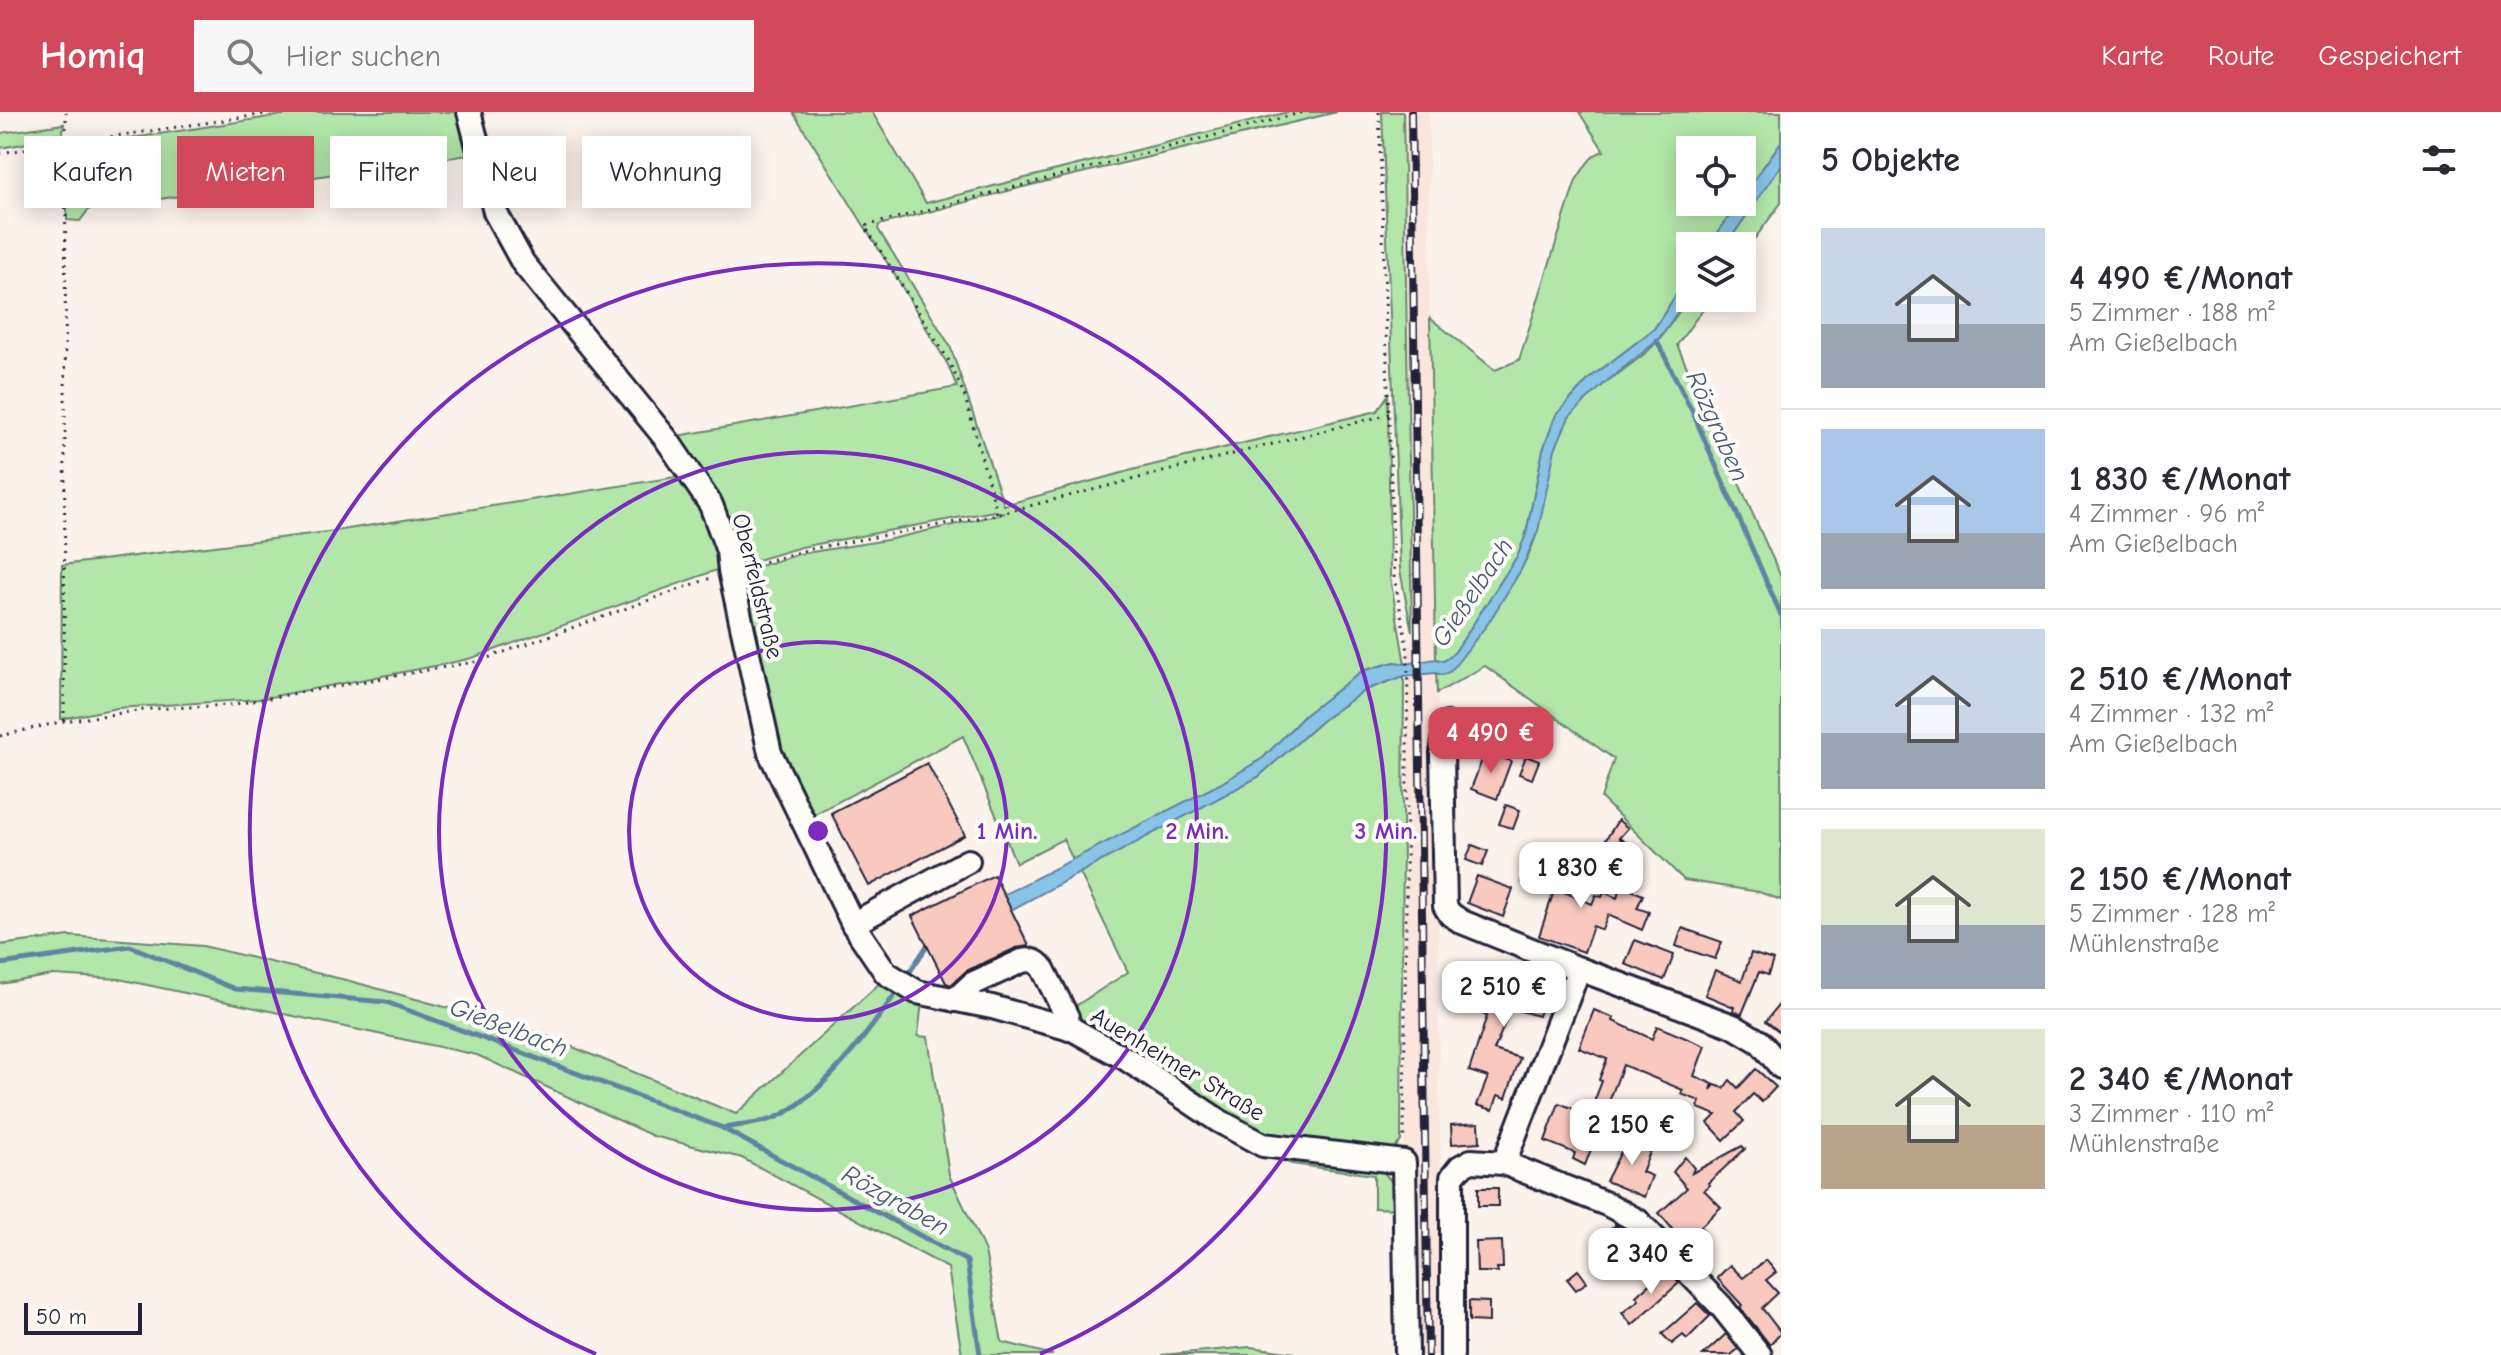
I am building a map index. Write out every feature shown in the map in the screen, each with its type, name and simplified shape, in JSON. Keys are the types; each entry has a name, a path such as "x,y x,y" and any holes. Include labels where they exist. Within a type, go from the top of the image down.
{"street":[{"name":"Oberfeldstraße","path":"469,112 495,212 523,263 667,440 711,505 728,551 770,753 853,924 886,973"},
{"path":"1447,724 1442,753 1445,906 1450,914 1462,922 1579,969 1733,1026 1760,1042 1781,1067"},
{"path":"853,924 968,861"},
{"path":"955,1000 972,984 1030,959 1038,962 1043,969 1067,1017 1069,1029"},
{"path":"1504,1163 1579,969"},
{"name":"Auenheimer Straße","path":"886,973 917,992 992,1007 1069,1029 1128,1060 1219,1121 1263,1145 1404,1162"},
{"path":"1452,1355 1452,1177 1460,1167 1471,1161 1504,1163 1609,1205 1638,1221 1721,1306 1760,1355"},
{"path":"1404,1162 1407,1355"}],"path":[{"path":"65,136 66,112"},
{"path":"113,136 279,112"},
{"path":"998,514 965,397 949,361 865,226 1304,112"},
{"path":"1379,112 1394,576 1409,686 1404,1162"},
{"path":"0,153 24,149"},
{"path":"64,721 65,208"},
{"path":"0,736 64,721 151,709 230,705 479,661 730,571 810,549 998,514 1390,414"}],"shaded area":[{"path":"1403,112 1429,112 1444,1355 1407,1355 1404,1162 1408,651 1412,639"}],"green space":[{"path":"302,112 465,112 471,136 463,136 463,156 447,158 447,136 330,136 330,175 314,177 314,136 177,136 177,196 161,199 161,136 145,136"},
{"path":"793,112 872,112 926,203 1288,112 1337,112 1027,186 879,225 878,229 950,346 1004,505 1136,469 1377,411 1388,395 1390,577 1405,664 1394,662 1362,671 1305,715 1263,758 1220,784 1073,860 1063,839 1016,863 963,736 815,814 809,803 801,809 777,757 740,572 799,554 887,540 1005,513 994,511 801,547 737,566 671,437 957,387 948,365 898,280"},
{"path":"1382,112 1403,112 1412,632 1400,570"},
{"path":"1579,112 1781,112 1781,142 1756,177 1756,136 1676,136 1676,216 1729,216 1718,232 1676,232 1676,295 1654,329 1590,378 1556,415 1543,450 1526,534 1518,555 1455,652 1444,661 1436,659 1430,318 1495,370 1519,360 1576,180 1591,159 1604,151"},
{"path":"64,124 62,136 24,136 24,144 0,148 0,133"},
{"path":"1781,165 1781,203 1756,237 1756,232 1735,232 1746,216 1756,216 1756,201"},
{"path":"67,208 96,208 89,209 80,221 67,220"},
{"path":"1678,312 1701,312 1677,345 1781,577 1781,900 1759,892 1684,880 1601,798 1614,759 1485,666 1437,693 1436,673 1443,675 1468,644 1525,562 1538,528 1551,462 1561,430 1578,406 1650,349"},
{"path":"688,475 723,563 717,570 472,658 446,664 259,699 117,708 61,719 62,565 335,531"},
{"path":"1404,676 1401,1141 1392,1151 1272,1141 1088,1027 1071,1009 1128,972 1079,871 1258,777 1324,719 1365,690"},
{"path":"70,936 203,946 350,981 536,1032 736,1114 881,982 922,1002 918,1036 928,1037 949,1175 985,1251 1002,1342 1053,1355 962,1355 948,1268 742,1158 653,1136 477,1055 119,979 53,975 0,984 0,945"},
{"path":"1257,1152 1381,1169 1396,1187 1399,1209 1374,1208 1374,1175 1292,1164"},
{"path":"1250,1347 1296,1355 1161,1355"}],"water":[{"path":"1781,142 1781,165 1756,201 1756,177"},
{"path":"1729,216 1746,216 1735,232 1719,232"},
{"path":"1676,295 1678,312 1657,341 1569,417 1555,449 1538,531 1522,568 1489,622 1451,671 1443,675 1404,676 1365,690 1324,719 1258,777 1011,910 1003,895 1220,784 1263,758 1305,715 1362,671 1395,662 1444,661 1455,652 1518,555 1526,534 1543,450 1556,415 1590,378 1654,329"}],"building":[{"path":"1485,752 1511,761 1497,799 1471,789"},
{"path":"1526,756 1539,761 1532,779 1519,774"},
{"path":"927,763 965,835 869,886 831,813"},
{"path":"1506,805 1520,810 1513,829 1499,824"},
{"path":"1618,820 1628,828 1619,838 1632,846 1623,861 1608,851 1605,855 1599,851"},
{"path":"1472,845 1488,851 1482,866 1466,860"},
{"path":"1536,866 1564,876 1563,880 1568,881 1564,892 1592,904 1596,895 1602,897 1604,892 1617,898 1622,886 1643,895 1637,908 1649,912 1642,930 1608,915 1602,930 1593,926 1584,952 1539,936 1553,894 1521,882 1526,867 1534,870"},
{"path":"994,875 1029,946 1016,948 966,971 951,985 946,983 912,916"},
{"path":"1477,876 1513,889 1503,917 1467,903"},
{"path":"1682,928 1722,942 1715,959 1676,946"},
{"path":"1635,940 1674,955 1664,980 1625,964"},
{"path":"1751,953 1773,960 1768,975 1759,972 1742,1014 1733,1011 1734,1007 1705,995 1715,970 1742,981"},
{"path":"1508,969 1526,974 1527,970 1551,977 1538,1016 1511,1008 1494,1050 1520,1058 1506,1098 1498,1095 1493,1110 1477,1105 1488,1077 1469,1071 1487,1016 1476,1011 1489,977 1504,983"},
{"path":"1781,1002 1781,1033 1766,1021"},
{"path":"1594,1010 1652,1039 1657,1026 1705,1046 1694,1076 1713,1084 1711,1090 1715,1085 1724,1088 1730,1080 1738,1088 1756,1069 1776,1087 1762,1102 1753,1094 1736,1112 1744,1121 1724,1140 1708,1123 1716,1115 1698,1108 1700,1101 1681,1094 1683,1090 1623,1065 1585,1165 1573,1159 1575,1153 1545,1141 1559,1103 1589,1115 1602,1081 1599,1080 1607,1059 1579,1048"},
{"path":"1479,1123 1480,1142 1452,1144 1451,1125"},
{"path":"1629,1136 1653,1145 1642,1172 1652,1176 1644,1197 1606,1181"},
{"path":"1742,1146 1745,1149 1704,1190 1721,1207 1686,1245 1659,1213 1687,1188 1673,1172 1685,1157 1694,1168 1692,1173"},
{"path":"1478,1188 1498,1188 1498,1206 1478,1206"},
{"path":"1616,1225 1627,1238 1624,1244 1629,1240 1641,1254 1625,1268 1599,1238"},
{"path":"1502,1241 1503,1268 1497,1268 1498,1272 1477,1272 1476,1242"},
{"path":"1766,1260 1776,1272 1766,1280 1778,1293 1762,1308 1781,1333 1770,1345 1740,1307 1742,1305 1717,1278 1730,1265 1743,1278"},
{"path":"1666,1269 1679,1283 1632,1325 1622,1313 1639,1300 1636,1296"},
{"path":"1578,1270 1587,1282 1576,1290 1567,1279"},
{"path":"1469,1301 1489,1302 1489,1322 1469,1321"},
{"path":"1697,1303 1710,1316 1687,1339 1683,1335 1672,1344 1662,1334"},
{"path":"1726,1334 1738,1349 1731,1355 1703,1355"}],"waterway":[{"name":"Rözgraben","path":"1657,341 1693,413 1781,615"},
{"name":"Gießelbach","path":"0,964 130,946 235,989 386,1002 723,1128 777,1117 812,1094 861,1041 900,987"},
{"name":"Gießelbach","path":"905,979 927,946"},
{"name":"Rözgraben","path":"724,1129 967,1261 980,1355"}],"railway":[{"path":"1411,112 1428,1355"}]}
